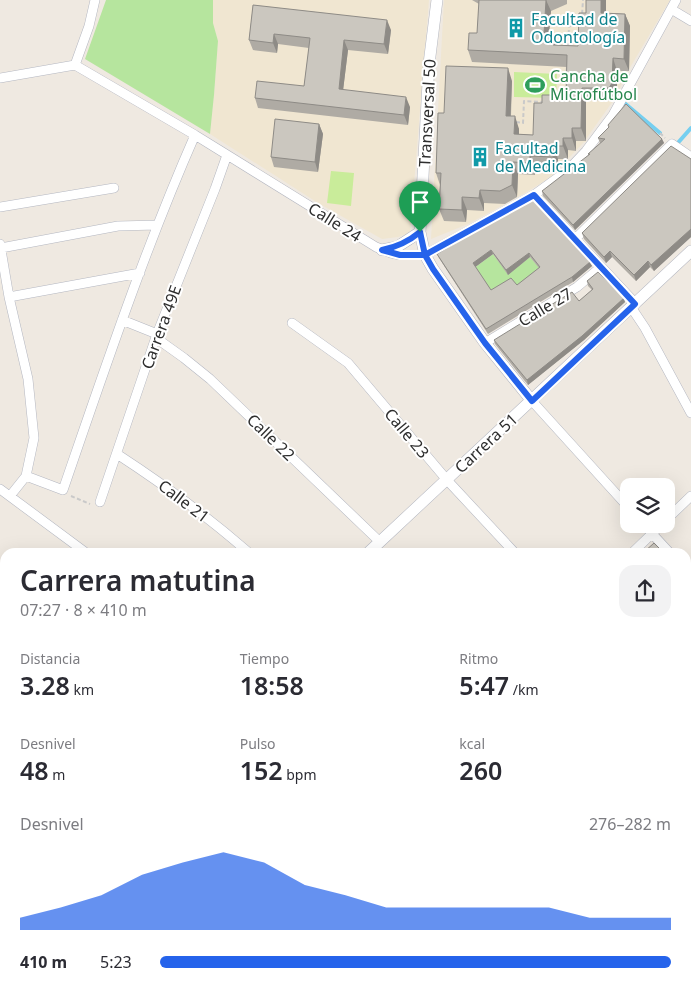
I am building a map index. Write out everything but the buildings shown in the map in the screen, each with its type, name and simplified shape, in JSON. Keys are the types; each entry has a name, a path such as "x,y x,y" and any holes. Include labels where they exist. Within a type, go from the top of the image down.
{"street":[{"path":"0,78 76,65 95,0"},
{"name":"Transversal 50","path":"425,255 420,232 429,64 437,0"},
{"path":"620,498 532,401 485,343 425,255 534,195 577,163 599,135 621,100 676,0"},
{"path":"671,8 691,21"},
{"name":"Calle 24","path":"76,65 195,135 365,241 382,250 400,255 425,255"},
{"path":"26,476 63,490 157,225 195,135"},
{"path":"575,239 672,144 691,157"},
{"name":"Carrera 49E","path":"100,502 157,336 227,155"},
{"path":"0,207 114,188"},
{"path":"534,195 601,267 633,305 691,413"},
{"path":"1,248 118,226 157,225"},
{"path":"382,250 397,247 420,232"},
{"path":"0,244 9,297 28,379 34,438 26,476 10,496"},
{"name":"Carrera 51","path":"377,548 691,250"},
{"name":"Calle 27","path":"485,343 577,288 601,267"},
{"path":"9,297 140,273"},
{"name":"Calle 22","path":"122,320 157,336 210,379 377,548"},
{"name":"Calle 23","path":"292,323 348,363 447,480 510,548"},
{"name":"Calle 21","path":"117,454 202,513 243,548"},
{"path":"0,489 80,548"},
{"path":"675,511 691,496"},
{"path":"637,548 652,534 665,548"}],"path":[{"path":"568,55 569,27 582,15 583,0"},
{"path":"564,102 567,64"},
{"path":"515,122 523,123 524,101 546,102"},
{"path":"536,164 536,173"},
{"path":"63,490 74,498 90,504 100,502"}],"shaded area":[{"path":"213,0 429,0 410,233 382,239 318,203 210,134 218,41 213,23"},
{"path":"444,0 670,0 628,71 617,94 617,101 613,101 586,139 586,142 551,177 468,224 431,239"}],"green space":[{"path":"106,0 213,0 213,23 218,41 210,134 85,59"},
{"name":"Cancha de Microfútbol","path":"514,72 557,74 556,98 514,97"},
{"path":"331,171 354,173 351,206 327,203"},
{"path":"493,254 508,274 530,257 542,271 518,290 493,295 474,268"}],"waterway":[{"path":"622,101 660,133"},
{"path":"676,145 691,128"}],"place":[{"name":"Facultad de Odontología","path":"516,28"},
{"name":"Cancha de Microfútbol","path":"535,85"},
{"name":"Facultad de Medicina","path":"480,157"}],"route":[{"path":"420,232 397,247 382,250 400,255 425,255 534,195 635,304 532,401 485,343 433,269 425,255 420,232"}]}
